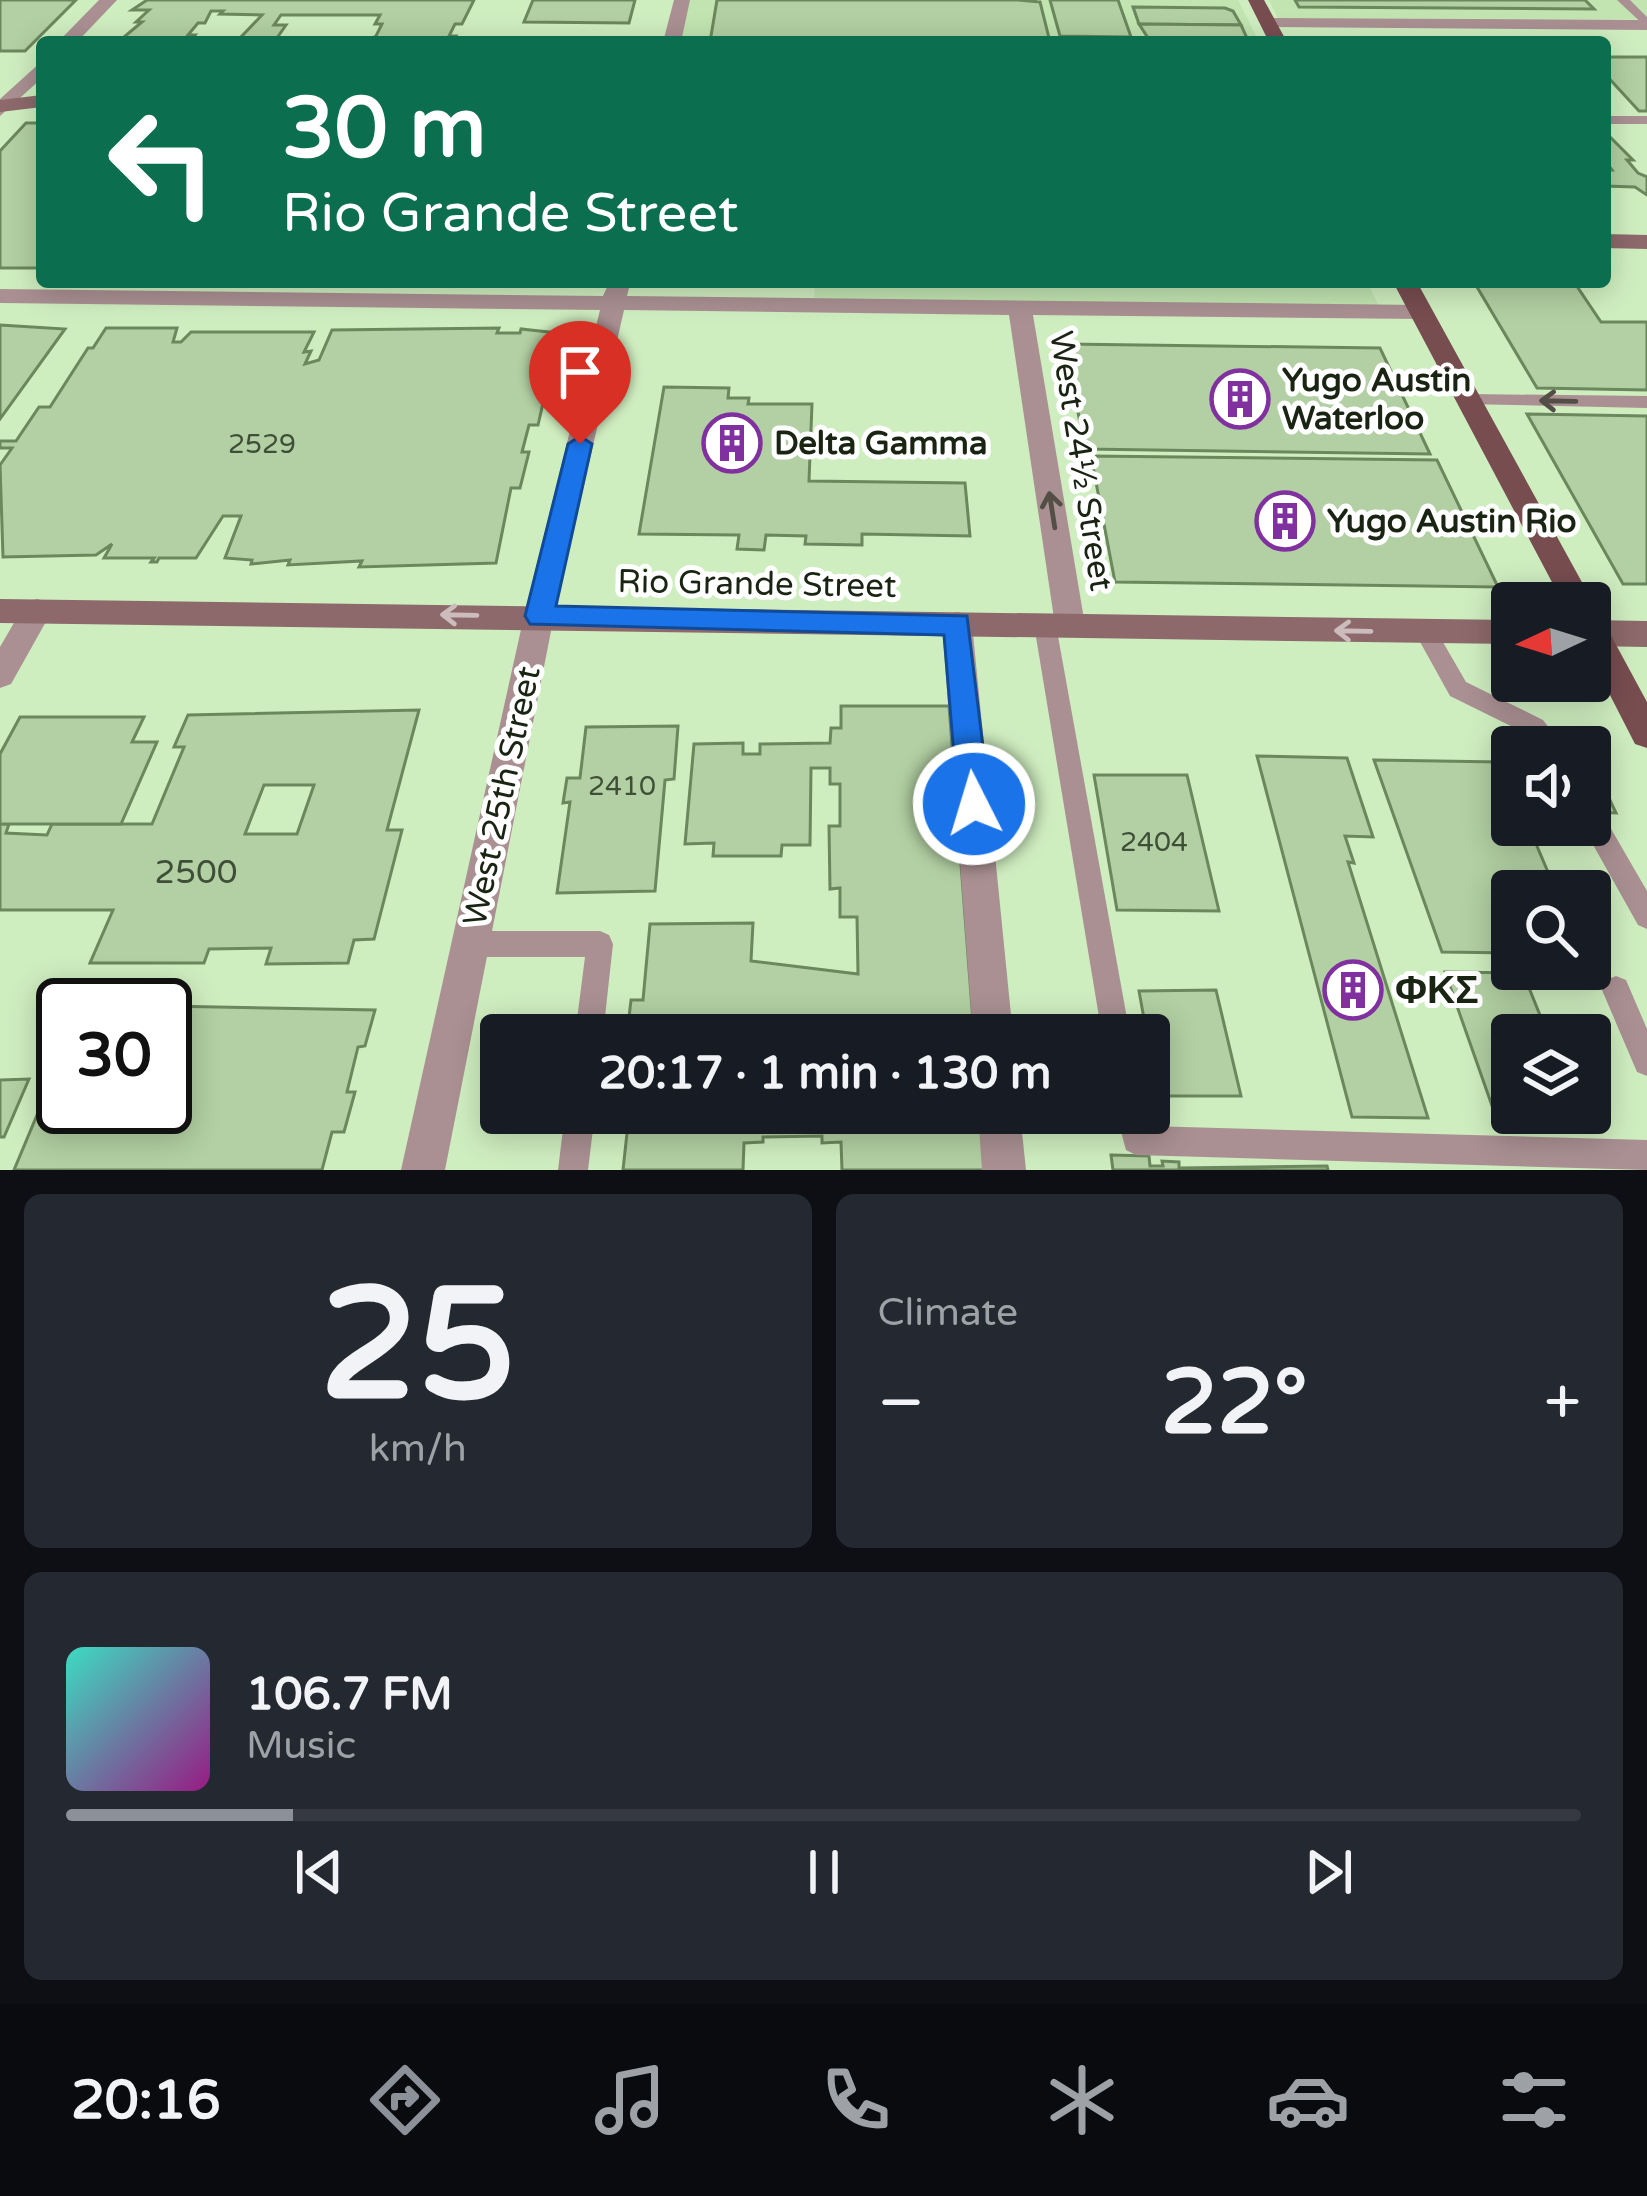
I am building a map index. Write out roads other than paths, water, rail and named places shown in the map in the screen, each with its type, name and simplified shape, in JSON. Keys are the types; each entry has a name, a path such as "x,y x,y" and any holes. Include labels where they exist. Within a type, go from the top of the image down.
{"main road":[{"path":"1256,0 1275,36"},
{"path":"1408,288 1566,582"},
{"path":"1611,668 1647,734"}],"street":[{"path":"73,36 109,0"},
{"path":"673,36 682,0"},
{"path":"1267,22 1647,25"},
{"path":"1,107 36,73"},
{"path":"1,107 36,102"},
{"path":"1611,241 1647,242"},
{"path":"0,296 616,292 1020,307 1421,313"},
{"name":"West 25th Street","path":"423,1170 539,616 616,292"},
{"name":"West 24½ Street","path":"1020,307 1058,625"},
{"name":"Rio Grande Street","path":"0,610 1491,632"},
{"path":"0,675 37,610"},
{"path":"957,624 991,1014"},
{"path":"1611,632 1647,634"},
{"path":"1001,1134 1004,1170"}],"lane":[{"path":"1623,0 1647,25"},
{"path":"1611,120 1647,120"},
{"path":"1469,400 1647,402"},
{"path":"1058,625 1114,1014"},
{"path":"1425,632 1458,689 1533,726"},
{"path":"1607,846 1647,916"},
{"path":"471,944 600,944 592,1014"},
{"path":"1616,990 1647,1062"},
{"path":"573,1170 577,1134"},
{"path":"1135,1134 1136,1140 1647,1154"}],"place":[{"name":"Yugo Austin Waterloo","path":"1240,399"},
{"name":"Delta Gamma","path":"732,443"},
{"name":"Yugo Austin Rio","path":"1285,521"},
{"name":"ΦΚΣ","path":"1353,990"}]}
